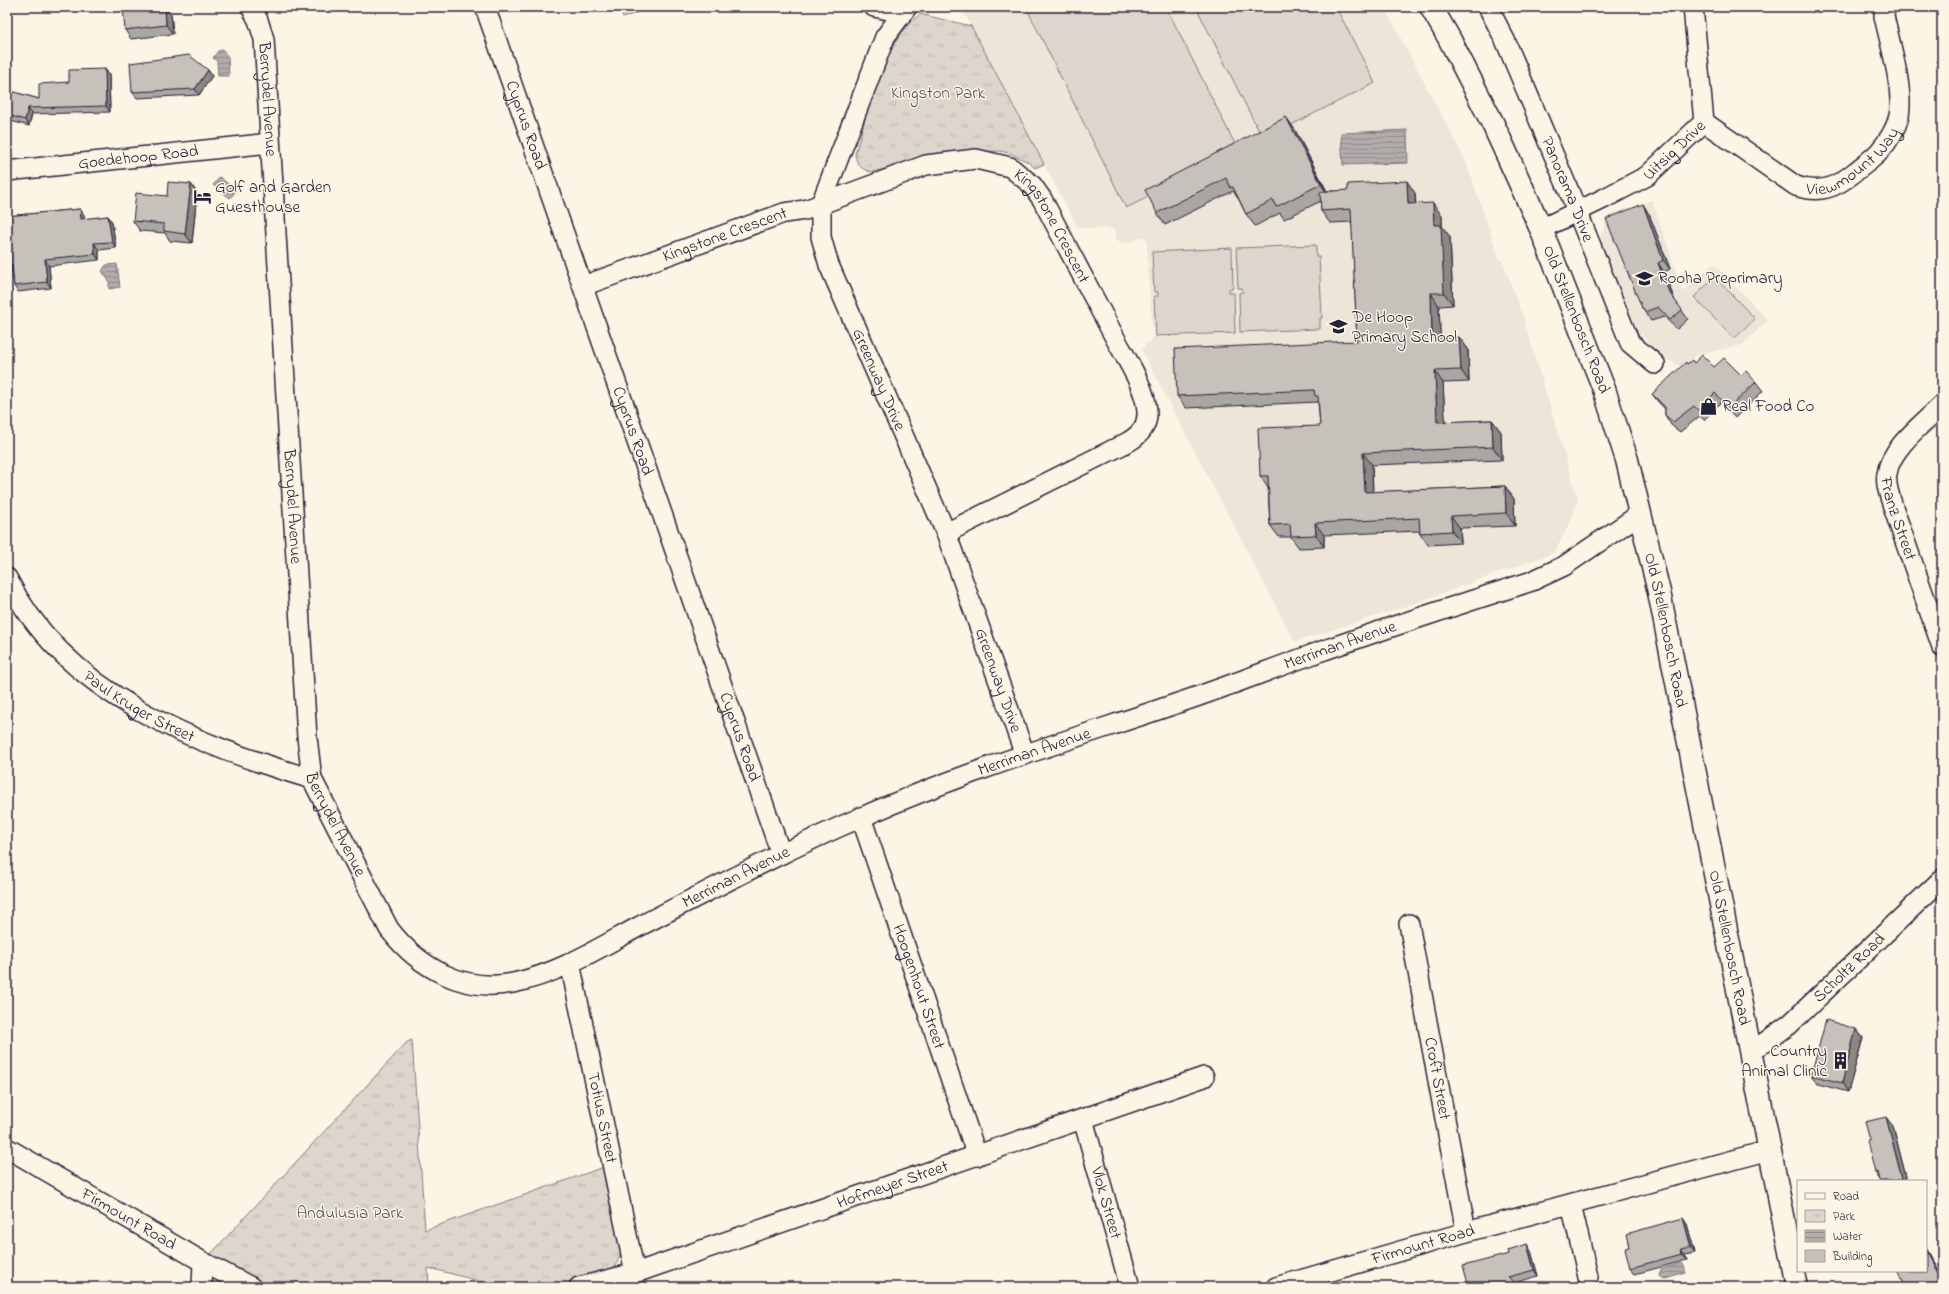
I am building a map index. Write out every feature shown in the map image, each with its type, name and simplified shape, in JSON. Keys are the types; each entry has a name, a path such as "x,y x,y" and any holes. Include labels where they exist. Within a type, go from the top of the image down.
{"street":[{"name":"Berrydel Avenue","path":"251,7 258,20 264,39 307,737 312,779 389,929 402,946 434,970"},
{"name":"Cyprus Road","path":"485,7 781,854"},
{"path":"874,7 905,10"},
{"name":"Old Stellenbosch Road","path":"1431,7 1449,38 1493,124 1541,229 1604,390 1627,460 1659,592 1797,1287"},
{"name":"Panorama Drive","path":"1488,7 1505,40 1578,211 1630,343 1655,364"},
{"name":"Uitsig Drive","path":"1541,229 1647,176 1704,122 1693,7"},
{"name":"Viewmount Way","path":"1704,122 1796,186 1809,190 1820,190 1832,187 1845,180 1877,154 1886,142 1899,116 1900,92 1884,16 1885,7"},
{"name":"Greenway Drive","path":"905,10 885,38 821,204 821,237 828,266 946,533 1025,755"},
{"name":"Goedehoop Road","path":"7,171 270,143"},
{"name":"Kingstone Crescent","path":"583,286 784,213 805,210 926,165 976,160 1010,167 1032,185 1042,199 1142,391 1147,404 1147,413 1143,430 1138,436 946,533"},
{"name":"Franz Street","path":"1942,405 1898,448 1890,462 1886,474 1892,507 1942,647"},
{"name":"Merriman Avenue","path":"434,970 454,979 474,984 511,984 533,978 570,963 781,854 861,817 959,778 1537,578 1564,566 1640,514"},
{"name":"Paul Kruger Street","path":"7,578 24,608 48,639 76,667 114,695 169,727 202,742 312,779"},
{"name":"Hoogenhout Street","path":"861,817 977,1156"},
{"name":"Scholtz Road","path":"1750,1049 1764,1043 1790,1024 1942,878"},
{"name":"Croft Street","path":"1409,924 1466,1232"},
{"name":"Totius Street","path":"570,963 635,1273"},
{"name":"Hofmeyer Street","path":"579,1287 635,1273 1204,1077"},
{"name":"Vlok Street","path":"1083,1119 1130,1287"},
{"name":"Firmount Road","path":"7,1148 203,1262 251,1287"},
{"name":"Firmount Road","path":"1276,1287 1466,1232 1770,1150"},
{"path":"1571,1204 1588,1277"},
{"path":"202,1287 203,1262"}],"shaded area":[{"name":"De Hoop Primary School","path":"961,7 1384,7 1465,159 1500,261 1502,260 1522,314 1578,499 1570,523 1554,553 1401,608 1295,642 1141,349 1153,339 1146,236 1128,243 1122,243 1116,239 1114,229 1078,228"},
{"name":"Rooha Preprimary","path":"1652,200 1683,292 1714,264 1768,320 1742,345 1700,354 1680,366 1661,357 1641,334 1633,334 1598,243 1609,215"}],"green space":[{"path":"619,7 650,7 623,18"},
{"path":"1026,7 1166,7 1239,152 1126,208"},
{"path":"1196,7 1336,7 1375,83 1263,139"},
{"name":"Kingston Park","path":"920,14 971,26 1044,164 1035,168 1028,162 1010,153 999,151 944,153 873,172 863,169 858,164 855,154 871,97 885,60 906,28"},
{"path":"1316,245 1316,256 1319,256 1322,318 1320,318 1320,329 1240,332 1239,293 1243,292 1242,288 1238,288 1236,248"},
{"path":"1232,248 1233,288 1229,289 1229,293 1234,293 1235,333 1156,336 1154,296 1158,296 1158,292 1154,292 1152,252"},
{"path":"1715,277 1755,319 1734,339 1694,297"},
{"name":"Andulusia Park","path":"412,1040 425,1230 604,1167 621,1249 618,1261 611,1270 603,1275 591,1279 562,1285 532,1288 509,1287 428,1268 429,1287 270,1287 209,1256 407,1042"}],"water":[{"path":"223,50 228,57 229,76 218,76 217,61 213,58 218,51"},
{"path":"1407,130 1408,163 1343,165 1341,133"},
{"path":"220,177 236,191 230,198 213,185"},
{"path":"117,264 120,287 109,289 109,281 102,271 106,265"},
{"path":"1682,1263 1685,1273 1664,1279 1659,1275 1661,1269"}],"building":[{"path":"124,7 165,7 166,25 125,30"},
{"path":"189,55 208,70 195,89 132,92 130,63"},
{"path":"105,69 106,106 28,108 25,120 7,115 7,90 39,99 39,84 69,82 69,70"},
{"path":"1286,117 1321,184 1276,207 1273,200 1246,214 1233,187 1231,188 1226,178 1157,213 1145,190"},
{"path":"1407,181 1408,204 1433,203 1434,225 1441,225 1444,293 1431,293 1432,338 1459,337 1461,370 1435,371 1437,422 1492,420 1493,447 1363,453 1365,492 1505,486 1506,513 1451,516 1452,531 1420,533 1419,518 1315,523 1316,535 1291,536 1290,524 1270,525 1268,476 1260,476 1258,428 1320,426 1318,396 1315,396 1314,390 1177,396 1175,349 1357,341 1351,209 1321,211 1320,192 1348,190 1348,184"},
{"path":"168,182 191,184 185,234 164,231 164,224 133,221 136,193 167,196"},
{"name":"Rooha Preprimary","path":"1643,204 1663,260 1658,263 1669,292 1682,310 1670,320 1658,307 1645,312 1642,308 1606,219"},
{"path":"80,209 81,219 108,216 112,242 94,243 95,254 45,259 47,282 14,286 12,264 7,265 7,216"},
{"path":"1702,355 1714,367 1724,358 1741,375 1746,371 1756,382 1729,408 1715,393 1698,410 1694,406 1673,422 1665,415 1665,407 1652,394 1686,362 1687,364 1692,360 1694,363"},
{"name":"Country Animal Clinic","path":"1826,1020 1856,1029 1842,1083 1811,1075"},
{"path":"1886,1117 1902,1179 1880,1180 1878,1172 1875,1173 1867,1141 1870,1140 1865,1122"},
{"path":"1683,1218 1691,1247 1681,1249 1682,1254 1630,1268 1625,1248 1629,1247 1626,1234"},
{"path":"1527,1244 1534,1270 1508,1277 1519,1287 1469,1287 1463,1266 1509,1254 1508,1250"},
{"path":"1927,1253 1938,1274 1942,1271 1942,1287 1905,1287 1898,1272 1927,1272"}],"place":[{"name":"Golf and Garden Guesthouse","path":"202,197"},
{"name":"Rooha Preprimary","path":"1645,278"},
{"name":"De Hoop Primary School","path":"1339,327"},
{"name":"Real Food Co","path":"1709,406"},
{"name":"Country Animal Clinic","path":"1840,1061"}]}
